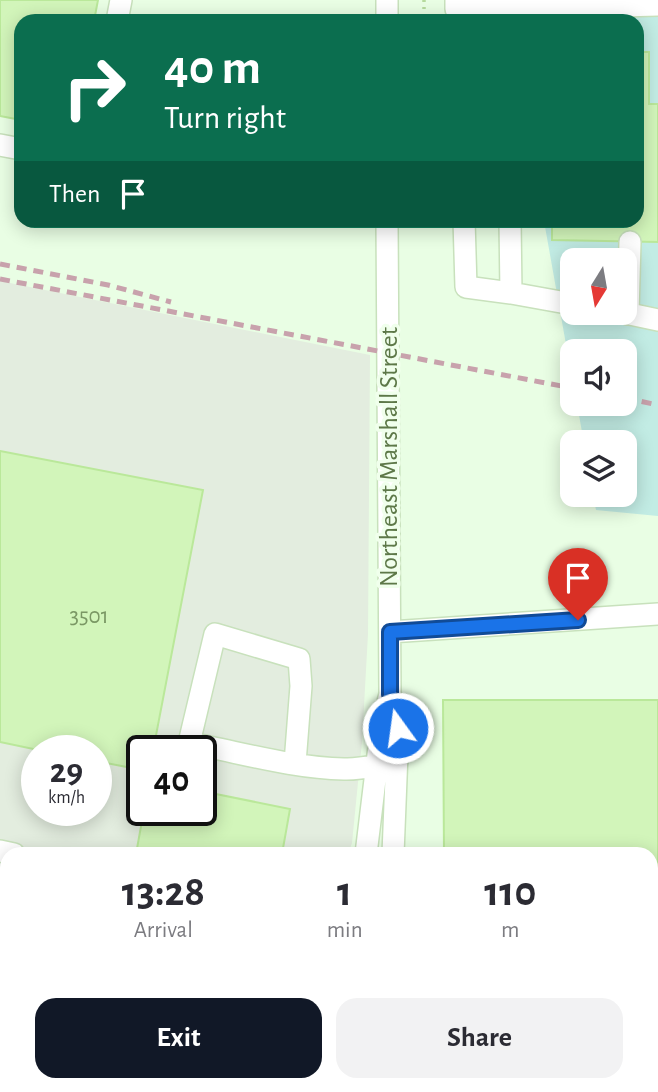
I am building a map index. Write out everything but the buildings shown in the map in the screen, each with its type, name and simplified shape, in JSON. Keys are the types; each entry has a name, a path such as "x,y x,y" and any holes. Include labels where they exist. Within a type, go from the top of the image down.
{"street":[{"path":"456,0 456,9 658,5"},
{"name":"Northeast Marshall Street","path":"387,228 390,694 381,730 388,763"},
{"path":"464,228 466,287 560,302"},
{"path":"510,228 511,293"},
{"path":"630,242 630,248"},
{"path":"637,316 658,320"},
{"path":"390,632 658,614"},
{"path":"295,763 301,686 299,659 215,634 189,743 295,763 348,769 388,763"},
{"path":"368,847 388,763"},
{"path":"388,763 393,847"}],"shaded area":[{"path":"504,0 658,0 658,516 596,510 595,507 637,507 637,430 582,430 579,416 637,416 637,339 565,339 563,326 637,326 637,248 560,248 560,311 545,228 644,228 644,14 508,14"},
{"path":"0,281 370,355 368,634 362,742 351,847 0,847"}],"railway":[{"path":"0,264 108,285 171,302"},
{"path":"0,279 560,386"},
{"path":"637,401 658,405"}],"route":[{"path":"398,728 390,694 390,632 578,620"}]}
